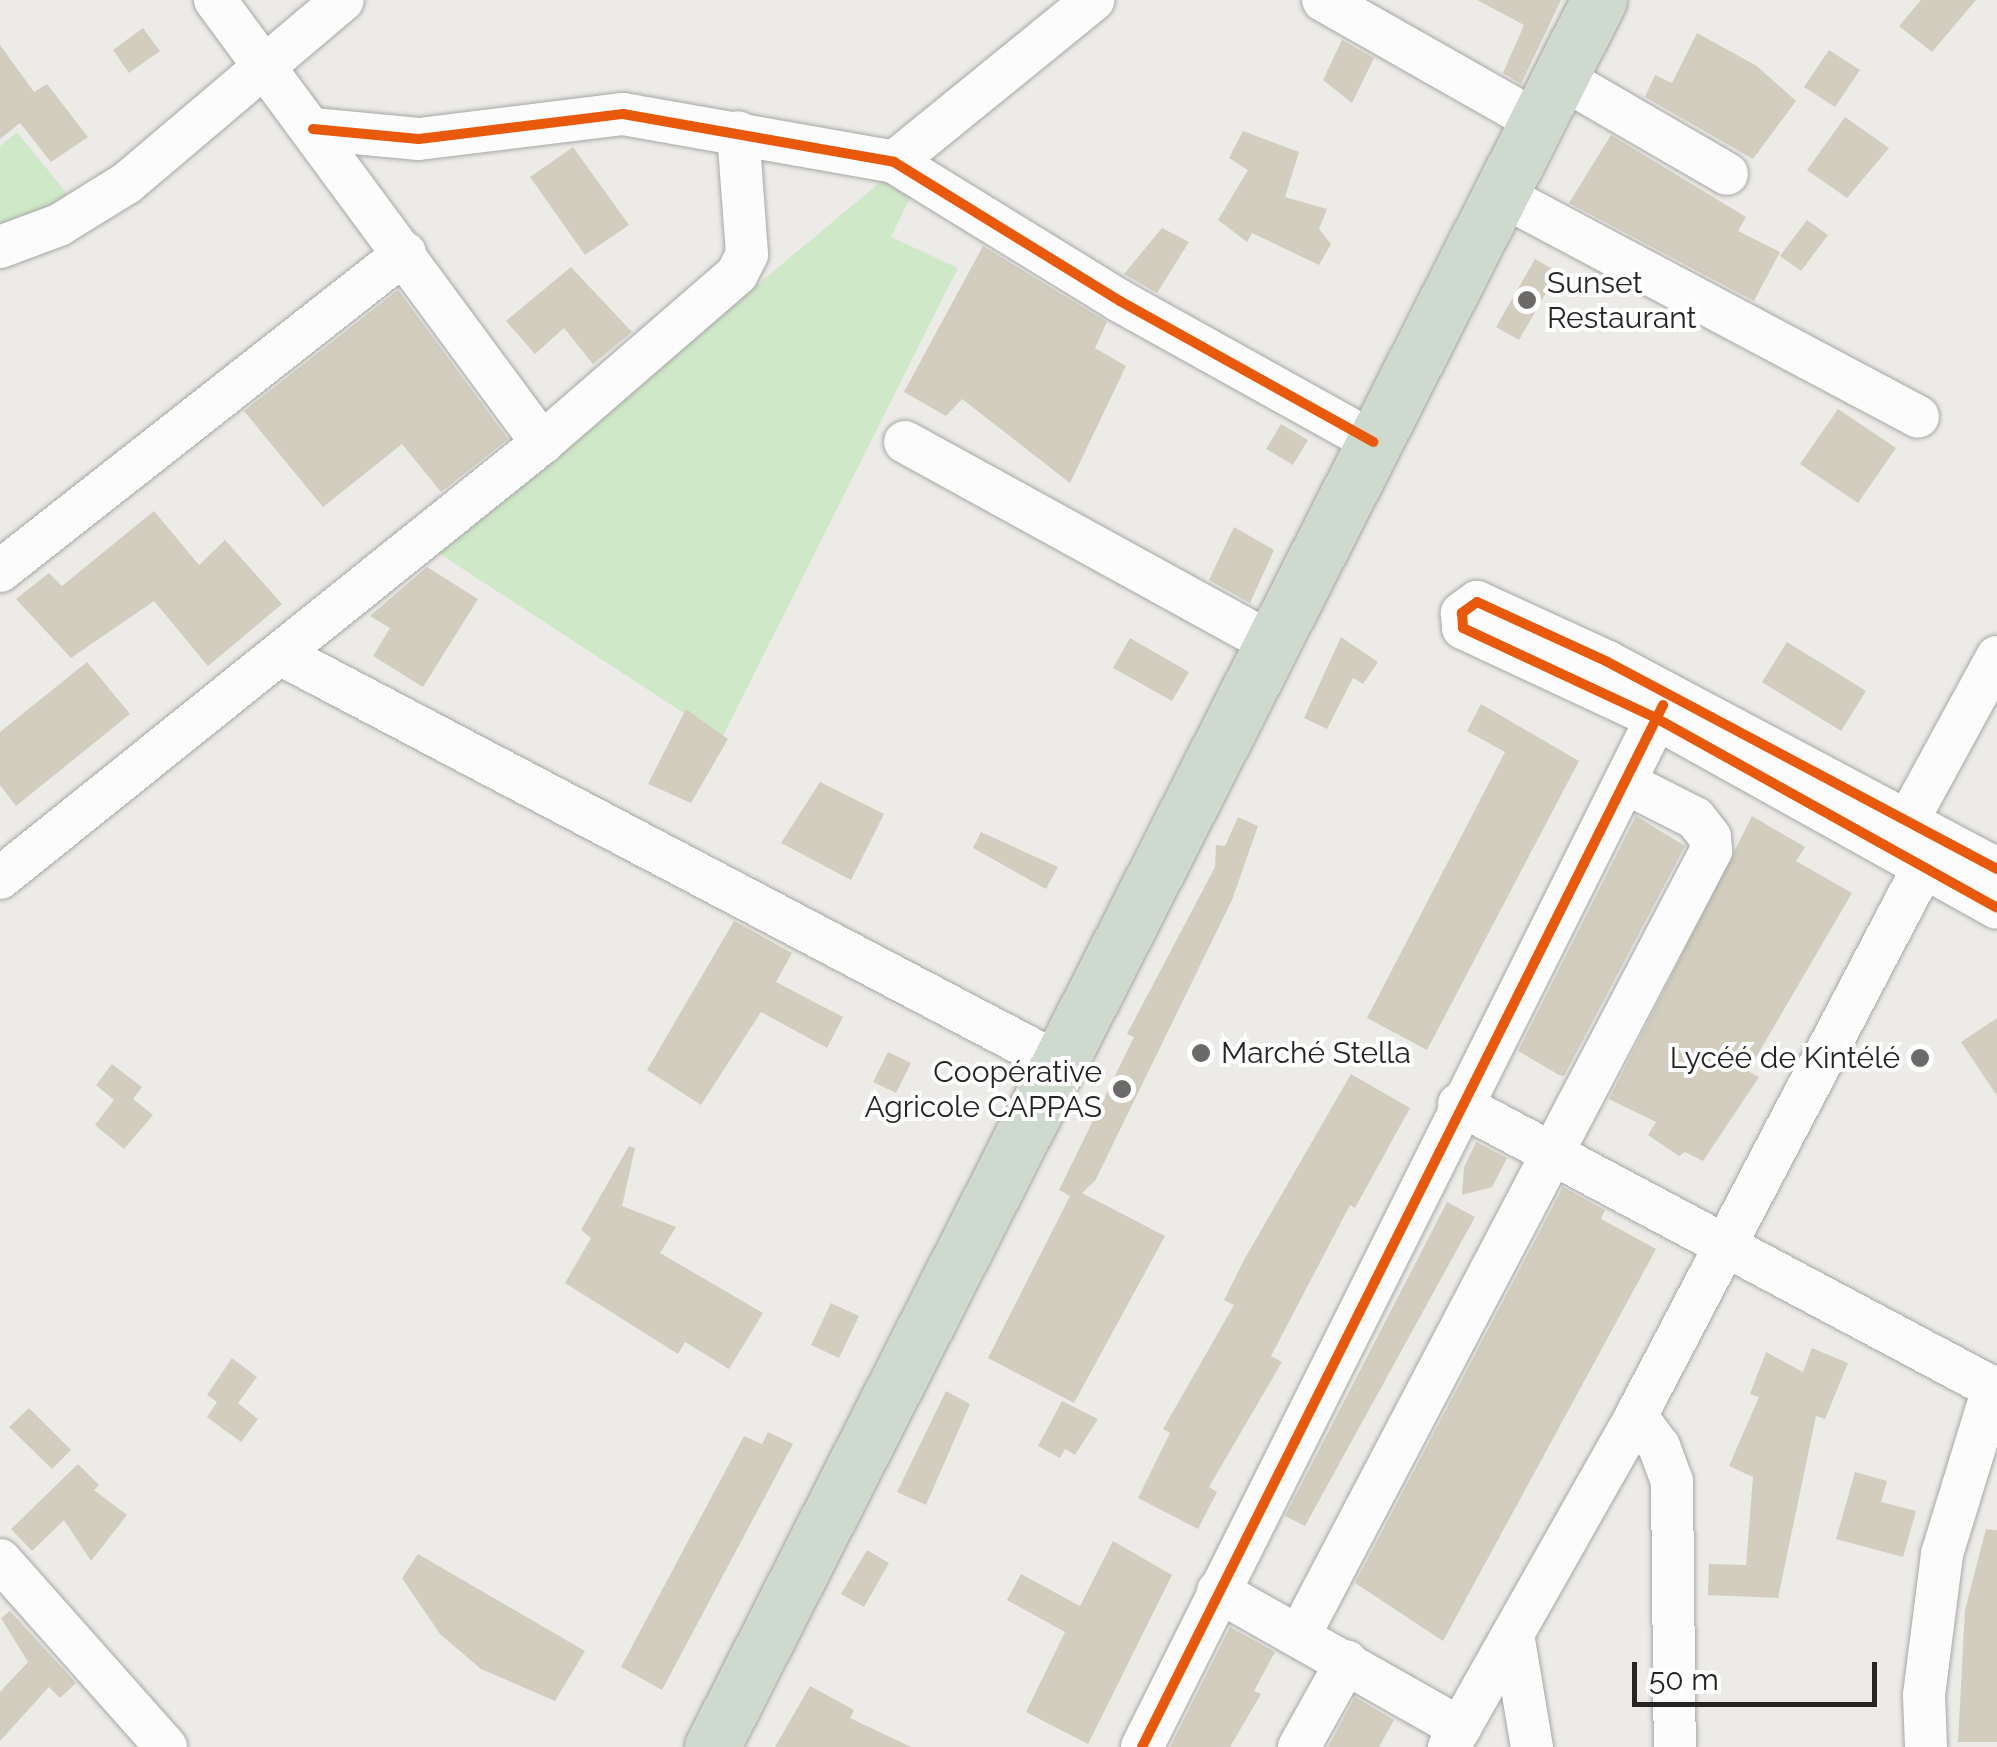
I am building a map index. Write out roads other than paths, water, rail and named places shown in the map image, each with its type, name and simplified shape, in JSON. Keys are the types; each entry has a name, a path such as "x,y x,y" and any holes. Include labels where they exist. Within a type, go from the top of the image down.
{"highway":[{"path":"712,1747 1062,1065 1374,442 1503,196 1598,0"}],"street":[{"path":"215,0 266,64 542,443"},
{"path":"0,247 60,225 128,183 343,0"},
{"path":"894,162 1093,0"},
{"path":"1323,0 1727,174"},
{"path":"313,128 419,139 624,114 894,162 1120,301 1374,442"},
{"path":"0,878 542,443 738,274 748,254 738,132"},
{"path":"1503,196 1918,417"},
{"path":"0,570 404,254"},
{"path":"905,442 1273,644"},
{"path":"280,654 1062,1065"},
{"path":"1218,1591 1347,1661 1454,1738 1514,1640 1636,1416 1723,1245 1923,842 1997,657"},
{"path":"1142,1747 1459,1104 1662,706 1923,842 1997,870"},
{"path":"1299,1636 1711,851 1710,837 1694,818 1626,783"},
{"path":"1923,842 1997,908"},
{"path":"1459,1104 1551,1158 1995,1389 1942,1554 1924,1695 1926,1747"},
{"path":"1636,1416 1659,1446 1672,1481 1675,1747"},
{"path":"0,1560 166,1747"},
{"path":"1514,1640 1532,1747"},
{"path":"1299,1747 1347,1661"}],"place":[{"name":"Sunset Restaurant","path":"1527,300"},
{"name":"Marché Stella","path":"1201,1053"},
{"name":"Lycéé de Kintélé","path":"1920,1058"},
{"name":"Coopérative Agricole CAPPAS","path":"1122,1089"}]}
